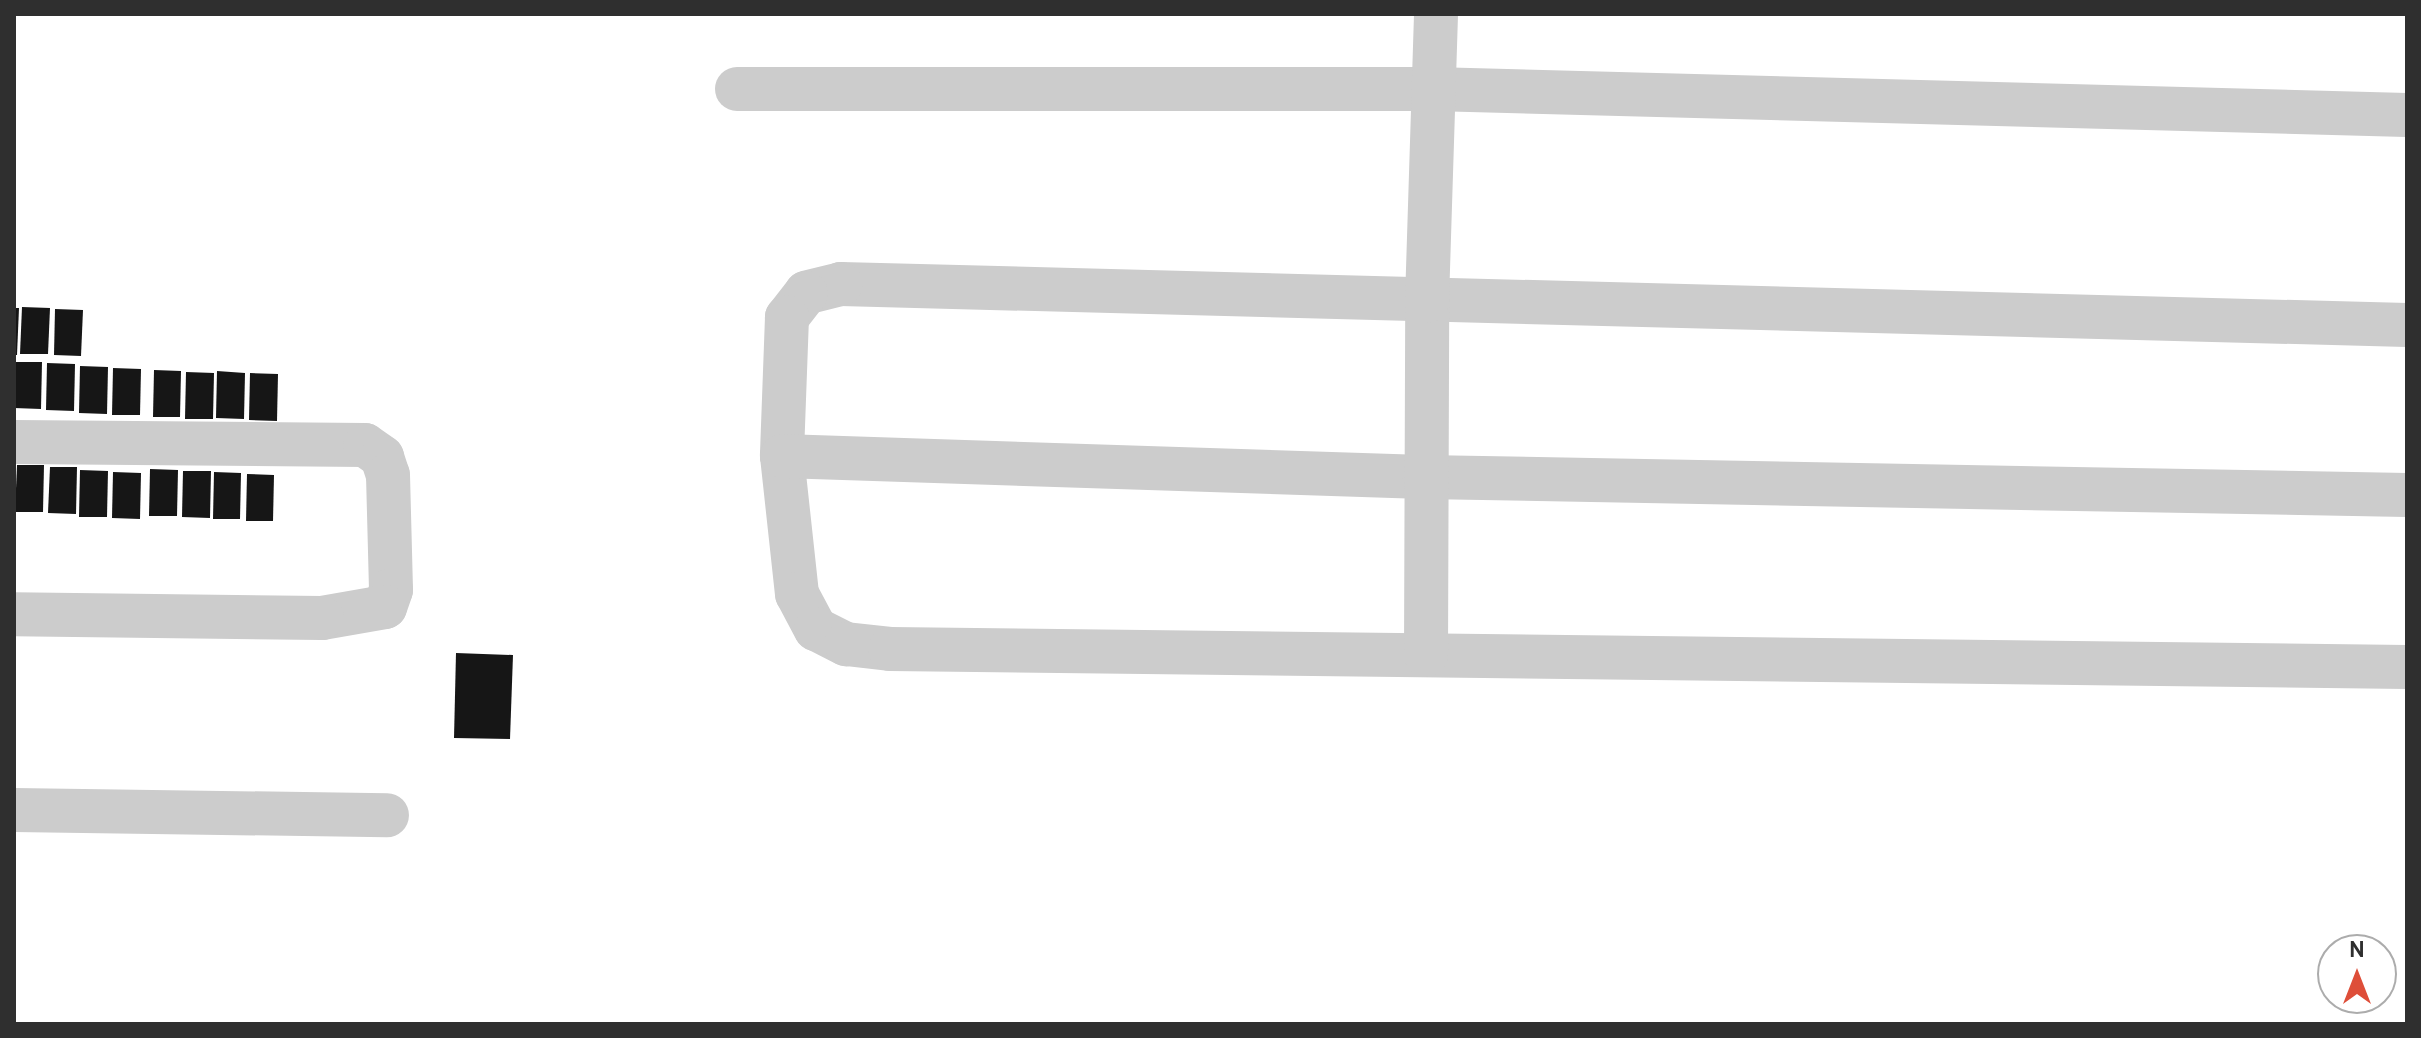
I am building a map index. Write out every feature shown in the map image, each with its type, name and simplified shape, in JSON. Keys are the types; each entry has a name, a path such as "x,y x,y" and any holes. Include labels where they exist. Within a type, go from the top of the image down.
{"street":[{"path":"1426,655 1424,477 1436,14"},
{"path":"737,89 1432,89 2407,115"},
{"path":"2407,325 863,284 822,287 793,304 787,317 782,456 797,594 816,629 846,644 890,649 2407,667"},
{"path":"14,442 365,445 382,457 388,475 391,590 385,607 322,618 14,614"},
{"path":"782,456 1424,477 2407,495"},
{"path":"14,810 387,815"}],"building":[{"path":"22,307 50,308 48,354 20,354"},
{"path":"14,308 19,308 17,355 14,355"},
{"path":"55,309 83,310 81,356 54,355"},
{"path":"14,362 42,362 41,409 14,408"},
{"path":"47,363 75,364 74,411 46,410"},
{"path":"80,366 108,367 107,414 79,413"},
{"path":"113,368 141,369 140,415 112,415"},
{"path":"154,370 181,371 180,417 153,417"},
{"path":"217,371 245,373 244,419 216,418"},
{"path":"186,372 214,373 213,419 185,419"},
{"path":"250,373 278,374 277,421 249,420"},
{"path":"17,465 44,465 43,512 15,512"},
{"path":"50,467 77,467 76,514 48,513"},
{"path":"150,469 178,470 177,516 149,516"},
{"path":"80,470 108,471 107,517 79,517"},
{"path":"183,471 211,471 210,518 182,517"},
{"path":"113,472 141,473 140,519 112,518"},
{"path":"214,472 241,473 240,519 213,519"},
{"path":"247,474 274,475 273,521 246,521"},
{"path":"456,653 513,655 510,739 454,738"}]}
